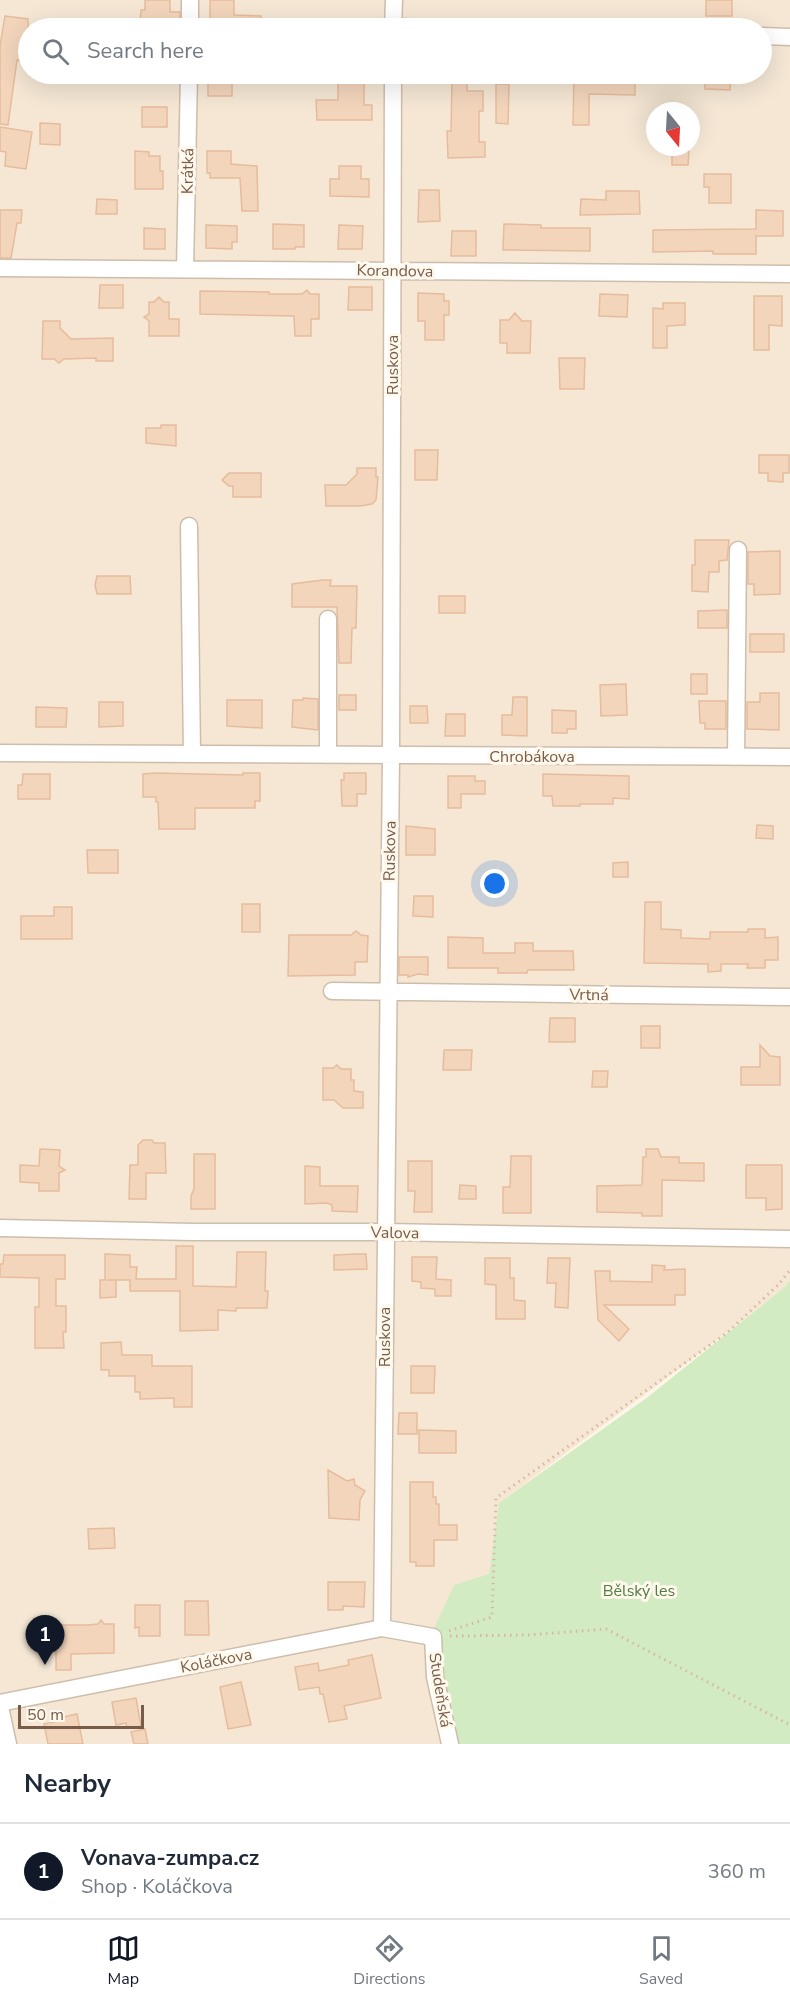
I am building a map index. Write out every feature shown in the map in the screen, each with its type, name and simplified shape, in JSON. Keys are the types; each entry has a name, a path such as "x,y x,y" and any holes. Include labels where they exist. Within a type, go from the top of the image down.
{"street":[{"path":"190,0 190,18"},
{"path":"393,18 394,0"},
{"path":"772,36 790,37"},
{"name":"Krátká","path":"186,269 189,84"},
{"name":"Ruskova","path":"382,1628 391,756 393,84"},
{"name":"Korandova","path":"0,268 790,274"},
{"path":"189,526 192,754"},
{"path":"736,757 738,550"},
{"path":"328,619 328,755"},
{"name":"Chrobákova","path":"0,753 790,757"},
{"name":"Vrtná","path":"332,991 790,997"},
{"name":"Valova","path":"0,1228 790,1239"},
{"name":"Koláčkova","path":"0,1705 382,1628 433,1637"},
{"name":"Studeňská","path":"433,1637 435,1677 450,1744"},
{"path":"0,1705 8,1744"}],"path":[{"path":"433,1637 492,1617 495,1498 728,1332 779,1284 790,1270"},
{"path":"433,1637 529,1635 606,1629 790,1725"}],"shaded area":[{"path":"0,0 790,0 790,1280 786,1286 728,1332 499,1503 489,1574 454,1586 426,1646 441,1744 0,1744"}],"green space":[{"name":"Bělský les","path":"790,1280 790,1744 441,1744 426,1646 454,1585 489,1574 499,1503 648,1397 786,1286"}],"building":[{"path":"145,0 170,0 170,12 180,12 180,18 140,18 141,10 145,10"},
{"path":"210,0 234,0 234,15 261,16 261,18 210,18"},
{"path":"706,0 732,0 732,16 706,16"},
{"path":"5,16 20,18 18,18 18,60 8,125 0,124 0,46"},
{"path":"208,84 232,84 232,96 208,96"},
{"path":"338,84 364,84 364,105 372,105 372,120 317,120 316,100 338,100"},
{"path":"452,84 467,84 467,91 483,91 483,111 479,111 479,142 485,142 485,157 448,158 447,131 451,131"},
{"path":"496,84 509,84 508,124 496,123"},
{"path":"574,84 635,84 635,95 589,94 589,125 573,125"},
{"path":"705,84 730,84 730,90 705,89"},
{"path":"142,107 167,107 167,127 142,127"},
{"path":"40,123 60,124 60,145 40,144"},
{"path":"0,127 32,132 26,169 5,166 6,152 0,151"},
{"path":"135,151 149,152 149,156 160,156 163,189 135,189"},
{"path":"207,151 231,151 231,164 257,166 258,211 242,211 240,178 210,178 210,173 207,173"},
{"path":"672,156 689,156 688,165 672,165"},
{"path":"339,166 361,166 361,179 369,179 369,197 330,196 330,179 339,179"},
{"path":"704,174 731,174 731,203 709,203 709,187 704,187"},
{"path":"419,190 439,190 440,221 418,222"},
{"path":"606,191 639,191 640,214 580,215 581,199 606,200"},
{"path":"97,199 117,200 117,214 96,214"},
{"path":"0,210 22,210 21,223 17,223 11,258 0,258"},
{"path":"756,210 783,211 783,236 756,236 756,254 713,254 713,251 653,252 653,230 756,229"},
{"path":"273,224 304,225 304,247 273,249"},
{"path":"504,224 541,225 541,228 590,228 590,251 503,250"},
{"path":"206,225 237,226 237,242 232,242 232,249 206,248"},
{"path":"339,225 363,226 362,249 338,249"},
{"path":"144,228 165,229 165,249 144,249"},
{"path":"452,231 476,231 476,256 451,256"},
{"path":"100,285 123,285 123,308 99,308"},
{"path":"349,287 372,287 372,310 348,310"},
{"path":"307,290 310,294 319,294 319,319 311,319 311,336 295,336 294,316 200,314 200,291 302,294"},
{"path":"418,293 444,294 444,301 449,301 449,315 444,315 444,340 425,340 425,321 418,321"},
{"path":"600,294 628,295 627,317 599,316"},
{"path":"754,296 782,296 782,326 769,325 769,350 754,350"},
{"path":"159,297 164,302 169,302 169,319 179,319 179,336 149,336 149,321 144,317 149,314 149,302 154,302"},
{"path":"663,303 685,303 685,325 667,326 667,348 653,348 653,308 663,309"},
{"path":"515,313 522,321 531,321 530,353 507,353 507,343 500,343 500,320 509,320"},
{"path":"43,321 60,321 60,328 71,339 113,338 113,361 96,361 96,358 64,359 59,363 54,359 42,359"},
{"path":"559,358 585,358 584,389 560,389"},
{"path":"161,425 176,425 176,446 146,443 146,428 161,428"},
{"path":"415,450 438,450 437,480 415,480"},
{"path":"759,455 789,455 789,473 783,473 783,482 768,481 768,473 759,473"},
{"path":"357,468 376,468 376,477 378,477 376,500 372,504 360,506 326,506 325,485 346,485 357,474"},
{"path":"229,473 261,473 261,497 233,497 233,486 229,486 222,480"},
{"path":"695,540 729,540 727,560 719,561 719,572 709,572 708,592 692,591"},
{"path":"780,551 780,594 754,595 754,584 748,584 748,552"},
{"path":"97,576 130,576 131,594 97,594 95,585"},
{"path":"331,580 330,586 357,586 356,628 352,628 351,663 339,663 337,607 292,607 292,584"},
{"path":"439,596 465,596 465,613 439,613"},
{"path":"727,610 727,628 698,628 698,611"},
{"path":"750,634 784,634 784,652 750,652"},
{"path":"691,674 707,674 707,694 691,694"},
{"path":"626,684 627,715 601,716 600,685"},
{"path":"760,693 779,693 779,730 747,729 747,702 760,702"},
{"path":"339,695 356,695 356,710 339,710"},
{"path":"513,697 527,697 527,736 502,735 502,715 512,715"},
{"path":"303,698 318,699 318,730 292,727 293,700 303,700"},
{"path":"227,700 262,700 262,728 227,726"},
{"path":"699,701 726,701 726,729 705,729 705,723 700,723"},
{"path":"99,702 123,702 123,726 99,727"},
{"path":"410,706 427,706 428,723 410,723"},
{"path":"36,707 67,708 66,727 36,727"},
{"path":"552,710 576,711 576,729 567,729 567,733 552,733"},
{"path":"446,714 465,714 465,736 445,736"},
{"path":"243,773 260,773 260,801 255,801 255,808 195,808 195,829 159,829 156,797 143,797 143,774 243,775"},
{"path":"344,773 366,773 366,794 357,794 357,806 342,806 341,780 344,780"},
{"path":"23,774 50,774 50,799 18,799 18,785 22,785"},
{"path":"543,774 629,776 629,799 613,798 613,804 553,806 552,796 543,796"},
{"path":"448,776 475,776 475,781 485,781 485,794 461,794 461,808 448,808"},
{"path":"757,825 773,826 773,839 756,838"},
{"path":"406,826 435,829 435,855 406,855"},
{"path":"87,850 118,850 118,873 88,873"},
{"path":"628,862 628,877 613,877 613,863"},
{"path":"414,896 433,896 433,917 413,916"},
{"path":"645,902 661,902 661,929 681,930 681,938 710,939 710,932 748,932 748,929 765,929 765,938 778,937 778,960 765,960 765,968 747,968 748,964 721,964 721,971 708,972 708,964 644,963"},
{"path":"242,904 260,904 260,932 242,932"},
{"path":"54,907 72,907 72,939 21,939 21,916 54,916"},
{"path":"356,931 368,936 367,962 355,962 355,975 288,976 289,935 351,935"},
{"path":"448,937 483,938 483,953 515,953 515,943 533,943 533,951 573,951 574,970 528,970 527,973 498,973 498,968 448,968"},
{"path":"399,957 428,957 428,975 418,974 408,977 408,975 399,975"},
{"path":"550,1018 575,1018 575,1042 549,1042"},
{"path":"641,1026 660,1026 660,1048 641,1048"},
{"path":"760,1045 770,1056 780,1057 780,1085 741,1085 741,1067 760,1067"},
{"path":"444,1050 472,1050 471,1070 443,1070"},
{"path":"337,1065 341,1069 351,1069 354,1091 363,1092 363,1108 343,1108 334,1100 323,1100 323,1068 333,1068"},
{"path":"593,1071 608,1071 607,1087 592,1087"},
{"path":"143,1140 165,1143 166,1173 146,1173 146,1199 129,1199 130,1165 138,1165 138,1145"},
{"path":"40,1149 60,1150 59,1166 65,1170 59,1173 59,1191 39,1191 39,1183 20,1182 20,1165 39,1166"},
{"path":"646,1149 658,1149 661,1157 679,1157 679,1163 704,1163 704,1181 662,1180 662,1216 597,1212 597,1186 642,1185 643,1157 646,1157"},
{"path":"194,1154 215,1154 215,1209 191,1209 191,1196 194,1189"},
{"path":"511,1156 531,1156 531,1213 503,1213 503,1187 510,1187"},
{"path":"408,1161 432,1161 432,1212 414,1212 415,1191 408,1191"},
{"path":"746,1165 782,1165 782,1209 766,1210 766,1198 746,1198"},
{"path":"305,1166 320,1167 320,1186 358,1186 357,1212 332,1211 332,1205 327,1203 305,1204"},
{"path":"460,1185 476,1186 476,1199 459,1199"},
{"path":"176,1246 193,1246 193,1286 236,1287 237,1252 266,1252 267,1308 218,1310 218,1330 180,1331 180,1291 130,1291 130,1280 116,1280 116,1297 100,1298 100,1280 105,1280 105,1254 130,1255 130,1267 137,1267 136,1279 176,1279"},
{"path":"366,1254 367,1269 334,1270 334,1255"},
{"path":"4,1255 65,1255 65,1279 56,1279 56,1306 66,1306 64,1348 35,1348 35,1307 39,1307 39,1278 0,1277 0,1264 3,1264"},
{"path":"412,1257 437,1257 436,1279 451,1280 451,1296 435,1296 435,1289 421,1288 421,1282 412,1281"},
{"path":"485,1258 510,1258 510,1278 514,1278 514,1300 525,1301 525,1319 496,1319 496,1285 485,1284"},
{"path":"548,1258 570,1258 568,1308 555,1307 556,1283 547,1283"},
{"path":"652,1265 665,1266 664,1270 685,1269 685,1295 675,1295 675,1305 604,1305 629,1329 619,1341 598,1320 595,1271 610,1271 610,1281 652,1282"},
{"path":"121,1342 122,1355 152,1355 152,1366 192,1366 192,1407 174,1407 174,1398 140,1399 140,1392 135,1392 135,1376 109,1376 109,1370 101,1370 101,1343"},
{"path":"411,1366 435,1366 434,1393 411,1393"},
{"path":"399,1413 417,1413 417,1434 398,1434"},
{"path":"419,1430 456,1431 456,1453 419,1453"},
{"path":"328,1470 347,1481 354,1479 355,1485 365,1491 360,1500 359,1520 329,1518"},
{"path":"410,1482 433,1482 433,1497 436,1497 436,1504 439,1504 439,1525 457,1525 457,1540 434,1540 434,1566 416,1566 416,1562 410,1562"},
{"path":"114,1528 115,1548 89,1549 88,1529"},
{"path":"328,1582 365,1582 364,1607 343,1606 343,1610 328,1610"},
{"path":"185,1601 208,1601 209,1635 185,1635"},
{"path":"135,1605 160,1605 160,1636 139,1636 139,1627 135,1628"},
{"path":"101,1620 104,1624 114,1624 114,1653 71,1654 71,1670 56,1670 56,1649 41,1650 41,1644 35,1637 41,1631 41,1625 88,1625 98,1624"},
{"path":"372,1655 381,1698 344,1706 347,1719 329,1722 323,1694 320,1694 319,1687 299,1690 295,1667 318,1663 319,1671 349,1665 348,1660"},
{"path":"241,1682 251,1725 228,1729 220,1687"},
{"path":"136,1698 141,1726 127,1728 126,1723 116,1725 112,1702"},
{"path":"77,1714 83,1744 48,1744 44,1724"},
{"path":"145,1729 148,1744 134,1744 131,1732"}],"place":[{"name":"Vonava-zumpa.cz","path":"45,1665"}]}
